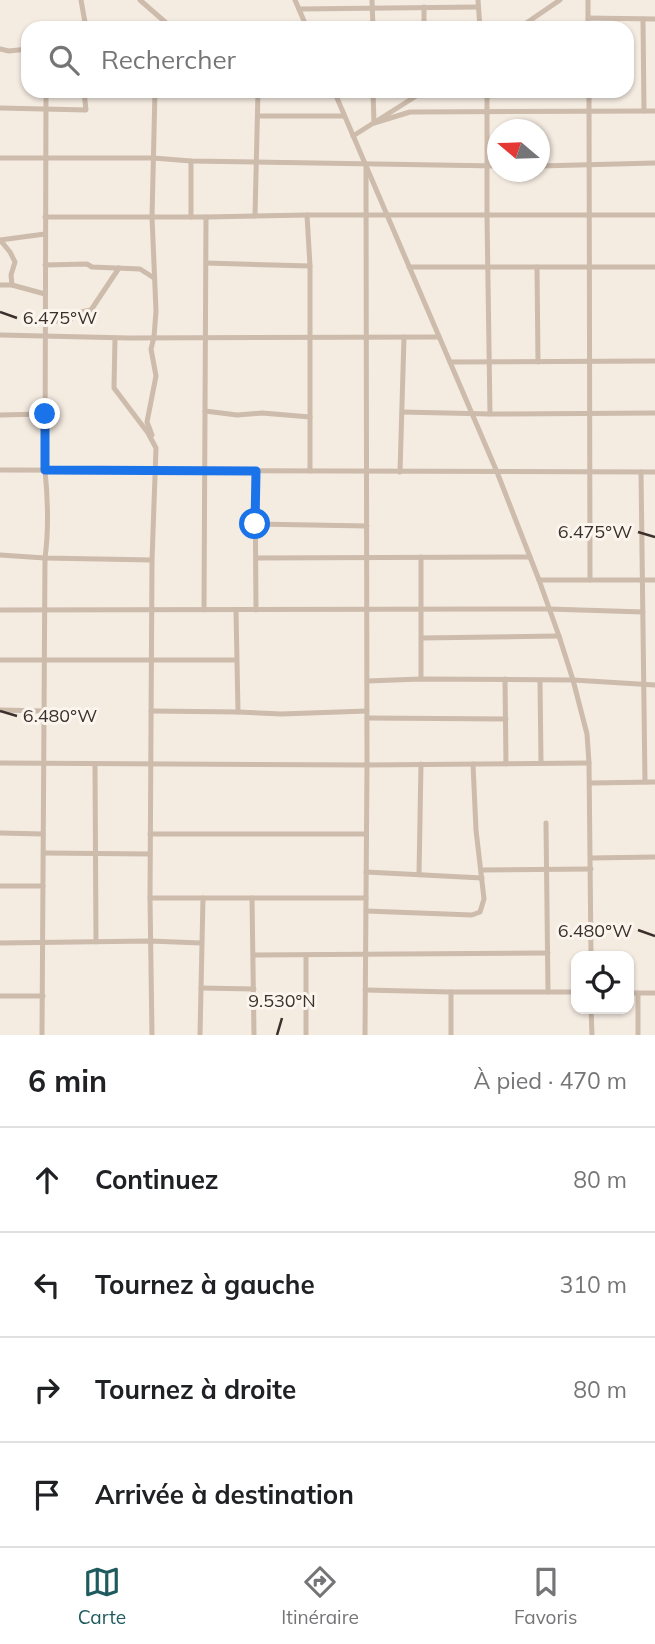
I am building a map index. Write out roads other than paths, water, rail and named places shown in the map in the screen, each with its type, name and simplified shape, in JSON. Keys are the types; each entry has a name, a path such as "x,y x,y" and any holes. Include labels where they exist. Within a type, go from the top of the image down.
{"street":[{"path":"81,0 85,21"},
{"path":"140,0 164,21"},
{"path":"295,0 304,21"},
{"path":"372,0 373,21"},
{"path":"529,21 560,0"},
{"path":"588,0 588,21"},
{"path":"299,9 478,4"},
{"path":"424,7 424,21"},
{"path":"588,18 655,19"},
{"path":"643,19 644,111"},
{"path":"0,49 21,50"},
{"path":"42,1035 44,610 48,524 45,470 46,98"},
{"path":"0,108 86,110 85,98"},
{"path":"152,1035 150,764 156,448 148,422 156,383 151,349 156,311 152,217 155,98"},
{"path":"255,216 258,98"},
{"path":"337,98 497,472 539,580 573,680 587,734 589,763 591,951"},
{"path":"373,98 374,123"},
{"path":"353,136 413,98"},
{"path":"487,98 490,414"},
{"path":"589,98 590,580"},
{"path":"374,123 410,112 655,111"},
{"path":"258,116 344,116"},
{"path":"0,158 153,158 486,166"},
{"path":"191,160 191,217"},
{"path":"550,166 655,163"},
{"path":"365,1035 366,164"},
{"path":"307,215 310,266 310,471"},
{"path":"45,217 655,215"},
{"path":"204,610 206,217"},
{"path":"0,240 45,234"},
{"path":"0,240 15,262 11,275 12,285"},
{"path":"206,263 310,266"},
{"path":"45,265 87,264 92,267 140,269 155,278"},
{"path":"409,267 655,267"},
{"path":"537,267 538,362"},
{"path":"45,319 68,323 75,313 91,310 119,268"},
{"path":"0,285 12,285 45,294"},
{"path":"0,335 115,338 439,337"},
{"path":"400,472 404,337"},
{"path":"115,338 114,387 156,448"},
{"path":"450,362 655,361"},
{"path":"205,411 237,415 262,413 310,417"},
{"path":"402,412 655,413"},
{"path":"0,415 45,414"},
{"path":"0,470 655,472"},
{"path":"256,471 256,610"},
{"path":"641,472 645,782"},
{"path":"255,524 367,526"},
{"path":"0,555 152,560"},
{"path":"421,557 421,680"},
{"path":"256,558 530,557"},
{"path":"539,580 655,580"},
{"path":"0,610 549,609 643,612"},
{"path":"236,610 238,712"},
{"path":"422,638 559,636"},
{"path":"0,660 236,660"},
{"path":"367,681 505,679 655,685"},
{"path":"505,679 506,764"},
{"path":"540,681 541,763"},
{"path":"0,710 44,710"},
{"path":"151,711 506,719"},
{"path":"0,764 589,763"},
{"path":"96,764 96,942"},
{"path":"419,874 421,764"},
{"path":"366,911 472,915 480,912 483,907 482,878 476,830 473,764"},
{"path":"590,783 655,782"},
{"path":"546,823 548,992"},
{"path":"0,833 44,834"},
{"path":"150,834 366,834"},
{"path":"44,853 150,853"},
{"path":"590,858 655,858"},
{"path":"481,870 591,869"},
{"path":"366,872 482,878"},
{"path":"0,886 43,886"},
{"path":"150,898 366,898"},
{"path":"200,1035 203,898"},
{"path":"252,898 254,1035"},
{"path":"0,943 201,943"},
{"path":"253,955 548,953"},
{"path":"306,956 306,1035"},
{"path":"201,988 254,989"},
{"path":"365,990 571,992"},
{"path":"451,992 451,1035"},
{"path":"634,993 655,993"},
{"path":"638,993 638,1035"},
{"path":"0,996 43,996"},
{"path":"592,1014 592,1035"}]}
